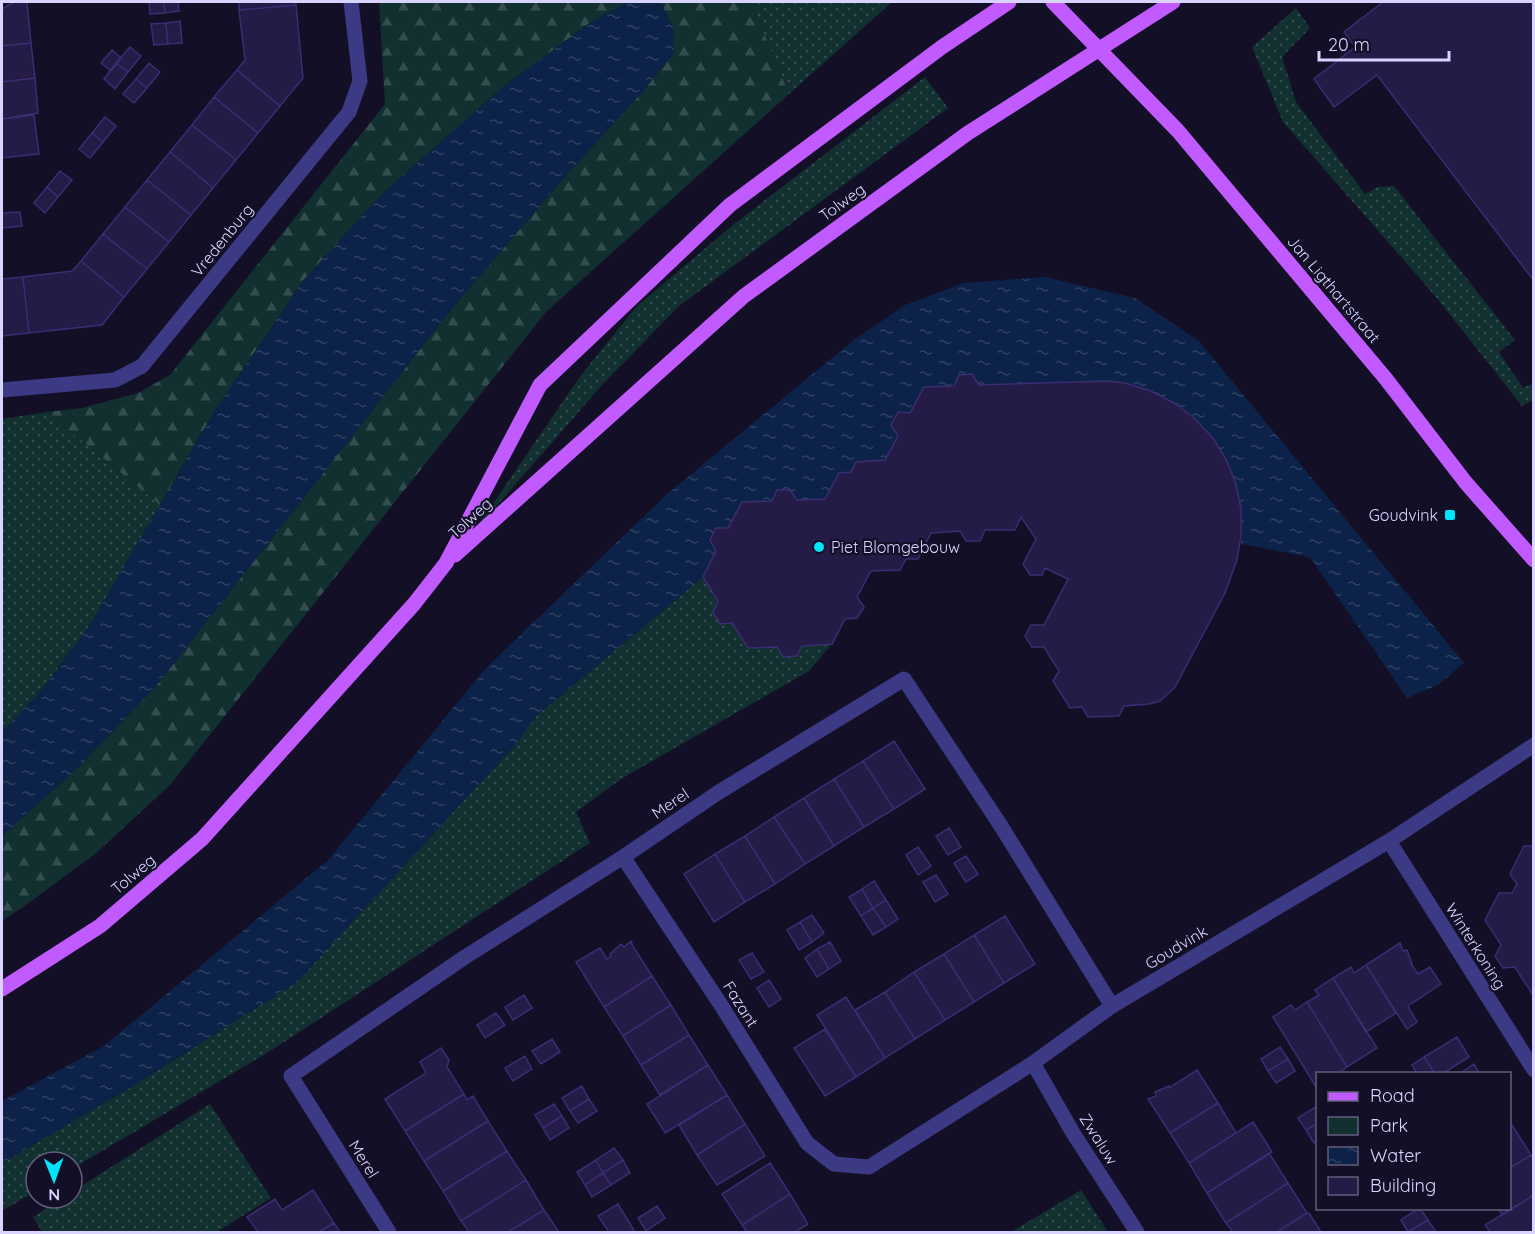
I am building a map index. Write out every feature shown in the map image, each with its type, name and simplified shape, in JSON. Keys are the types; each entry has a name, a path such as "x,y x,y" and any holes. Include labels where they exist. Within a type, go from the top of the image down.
{"main road":[{"name":"Tolweg","path":"2,989 100,926 202,839 414,604 446,563 540,386 730,205 942,47 1009,2"},
{"name":"Jan Ligthartstraat","path":"1053,2 1178,131 1386,379 1466,483 1533,560"},
{"name":"Tolweg","path":"446,563 744,296 968,133 1173,2"}],"street":[{"name":"Vredenburg","path":"2,390 115,380 142,366 349,112 360,81 351,2"},
{"name":"Merel","path":"389,1233 291,1076 465,957 623,857 719,792 904,679 1001,826 1112,1006"},
{"name":"Goudvink","path":"834,1164 869,1167 1033,1063 1112,1006 1389,841 1533,745"},
{"name":"Winterkoning","path":"1389,841 1533,1070"},
{"name":"Fazant","path":"623,857 721,1005 807,1143 834,1164"},
{"name":"Zwaluw","path":"1033,1063 1073,1133 1137,1233"}],"green space":[{"path":"379,2 629,2 591,22 503,87 381,195 302,282 214,412 160,505 47,412 82,408 138,393 170,375 385,104"},
{"path":"653,2 751,2 789,94 546,312 170,785 95,854 2,921 2,836 71,774 156,686 454,306 562,180 645,89 674,52 674,30 662,5"},
{"path":"751,2 892,2 789,94"},
{"path":"1296,8 1310,28 1282,57 1296,102 1365,194 1378,187 1394,186 1515,340 1499,352 1523,388 1533,383 1533,400 1522,406 1436,297 1283,122 1252,47"},
{"path":"925,77 948,108 679,306 603,384 473,533 581,375 637,306 734,224"},
{"path":"47,412 160,505 90,625 41,691 2,732 2,419"},
{"path":"703,577 718,601 713,612 720,624 732,623 748,648 777,647 783,657 796,656 802,646 832,644 809,671 621,779 576,812 590,843 267,1053 84,1162 84,1150 24,1150 133,1086 297,982 515,745 536,716"},
{"path":"210,1104 271,1198 217,1232 42,1232 33,1217 44,1210 84,1210 84,1184"},
{"path":"24,1150 24,1198 2,1211 2,1163"},
{"path":"1081,1190 1108,1232 1011,1232"}],"water":[{"path":"629,2 653,2 662,5 674,30 674,52 645,89 562,180 454,306 156,686 71,774 2,836 2,732 41,691 90,625 214,412 302,282 381,195 503,87 591,22"},
{"path":"1045,277 1135,298 1199,341 1464,663 1438,685 1407,698 1310,557 1241,544 1238,496 1232,474 1209,434 1194,417 1175,403 1147,390 1108,381 979,385 959,375 954,386 910,413 898,413 898,436 885,460 856,462 851,472 839,473 825,499 797,500 790,490 777,490 772,501 742,502 703,577 536,716 515,745 297,982 133,1086 2,1163 2,1101 104,1046 328,860 486,668 666,495 855,339 905,305 964,283"}],"building":[{"path":"14,2 27,2 31,43 2,46 2,9"},
{"path":"149,2 164,2 165,13 150,14"},
{"path":"164,2 178,2 179,11 165,13"},
{"path":"239,2 296,2 296,5 239,10"},
{"path":"1383,2 1534,2 1534,281 1377,75 1334,107 1314,79 1355,47 1344,32"},
{"path":"296,5 303,78 280,106 237,70 245,60 239,10"},
{"path":"180,21 182,43 168,44 166,23"},
{"path":"166,23 168,44 154,45 151,24"},
{"path":"31,43 35,78 2,82 2,46"},
{"path":"130,47 141,56 128,72 116,63"},
{"path":"112,50 121,58 111,71 101,63"},
{"path":"116,63 128,72 115,89 104,79"},
{"path":"149,63 160,72 147,88 136,79"},
{"path":"237,70 280,106 258,133 214,97"},
{"path":"35,78 38,113 2,119 2,82"},
{"path":"136,79 147,88 134,103 123,94"},
{"path":"214,97 258,133 236,160 192,125"},
{"path":"34,115 39,154 2,158 2,119"},
{"path":"105,117 116,126 103,142 92,133"},
{"path":"192,125 236,160 213,188 170,152"},
{"path":"92,133 103,142 90,158 79,149"},
{"path":"170,152 213,188 191,215 147,180"},
{"path":"60,171 72,180 58,197 47,187"},
{"path":"147,180 191,215 169,242 125,207"},
{"path":"47,187 58,197 45,213 34,203"},
{"path":"125,207 169,242 147,269 103,234"},
{"path":"20,212 22,226 2,228 2,213"},
{"path":"103,234 147,269 124,297 81,261"},
{"path":"81,261 124,297 102,325 29,333 23,277 72,271"},
{"path":"23,277 29,333 2,336 2,279"},
{"name":"Piet Blomgebouw","path":"972,374 979,385 1108,381 1125,383 1151,391 1174,403 1194,418 1212,437 1226,459 1236,484 1241,509 1241,535 1237,560 1225,593 1175,687 1160,701 1124,706 1119,716 1088,717 1082,707 1070,708 1053,681 1059,671 1044,647 1032,647 1025,636 1031,625 1044,625 1068,579 1045,568 1042,575 1030,575 1023,564 1036,539 1021,517 1015,530 985,530 980,541 966,541 960,531 931,533 918,559 906,559 900,570 871,571 857,597 864,607 857,618 845,619 832,644 802,646 797,656 783,657 777,647 748,648 732,623 720,624 713,612 718,601 703,577 716,551 710,540 716,528 728,528 742,502 772,501 777,490 790,490 797,500 825,499 839,473 851,472 856,462 885,460 898,436 891,425 898,412 910,413 924,387 954,386 959,375"},
{"path":"894,741 925,789 894,809 863,761"},
{"path":"863,761 894,809 864,827 834,779"},
{"path":"834,779 864,827 834,846 804,798"},
{"path":"804,798 834,846 805,864 774,817"},
{"path":"774,817 805,864 775,884 745,836"},
{"path":"949,828 961,847 948,855 936,836"},
{"path":"745,836 775,884 745,902 715,854"},
{"path":"1524,846 1534,846 1534,997 1515,967 1503,968 1495,956 1501,945 1485,920 1499,893 1512,893 1517,884 1510,874"},
{"path":"918,847 931,866 918,875 906,855"},
{"path":"715,854 745,902 714,922 684,874"},
{"path":"966,856 978,874 966,882 954,863"},
{"path":"936,875 948,894 935,902 923,882"},
{"path":"874,881 886,900 873,908 862,889"},
{"path":"862,889 873,908 861,916 849,897"},
{"path":"886,900 898,919 886,927 873,908"},
{"path":"873,908 886,927 873,935 861,916"},
{"path":"812,915 824,933 812,942 800,922"},
{"path":"1005,916 1035,964 1004,983 974,935"},
{"path":"800,922 812,942 799,950 787,930"},
{"path":"974,935 1004,983 974,1002 944,954"},
{"path":"631,941 652,976 604,1007 576,962 600,948 607,959 621,944 624,947"},
{"path":"830,942 841,961 829,969 817,949"},
{"path":"1400,943 1403,951 1407,950 1411,964 1418,974 1430,967 1441,984 1408,1006 1417,1022 1407,1029 1366,965"},
{"path":"817,949 829,969 817,977 805,958"},
{"path":"752,953 764,972 751,979 739,960"},
{"path":"944,954 974,1002 945,1020 914,972"},
{"path":"1366,965 1396,1013 1366,1032 1333,978 1351,967 1354,973"},
{"path":"914,972 945,1020 915,1039 885,992"},
{"path":"652,976 671,1005 623,1036 604,1007"},
{"path":"1333,978 1377,1048 1347,1067 1307,1002 1319,995 1315,990"},
{"path":"769,980 781,999 769,1007 757,988"},
{"path":"885,992 915,1039 885,1058 855,1010"},
{"path":"524,995 532,1008 513,1020 505,1007"},
{"path":"846,997 885,1058 856,1077 817,1015"},
{"path":"1307,1002 1347,1067 1340,1072 1316,1072 1316,1087 1273,1017 1291,1005 1295,1010"},
{"path":"671,1005 689,1035 641,1065 623,1036"},
{"path":"496,1013 505,1025 485,1038 477,1025"},
{"path":"825,1029 856,1077 825,1096 794,1048"},
{"path":"689,1035 708,1065 660,1095 641,1065"},
{"path":"1457,1037 1469,1057 1445,1072 1434,1072 1424,1057"},
{"path":"552,1039 560,1052 541,1064 532,1051"},
{"path":"1280,1047 1288,1059 1268,1071 1261,1059"},
{"path":"441,1048 449,1060 447,1067 464,1094 405,1131 385,1099 426,1073 420,1062"},
{"path":"525,1056 532,1069 513,1081 505,1068"},
{"path":"1424,1057 1434,1072 1416,1072 1412,1065"},
{"path":"1288,1059 1295,1071 1276,1083 1268,1071"},
{"path":"1474,1064 1479,1072 1462,1072"},
{"path":"708,1065 727,1095 665,1133 647,1104"},
{"path":"1197,1070 1218,1103 1170,1133 1148,1099 1156,1096 1155,1092 1169,1086 1169,1088"},
{"path":"582,1086 589,1099 570,1111 562,1098"},
{"path":"464,1094 467,1100 473,1096 488,1121 424,1161 405,1131"},
{"path":"727,1095 745,1124 697,1155 679,1125"},
{"path":"589,1099 597,1111 578,1123 570,1111"},
{"path":"1218,1103 1236,1133 1189,1163 1170,1133"},
{"path":"554,1104 562,1116 543,1128 535,1115"},
{"path":"1316,1107 1316,1124 1306,1130 1298,1118"},
{"path":"562,1116 569,1128 550,1140 543,1128"},
{"path":"488,1121 507,1151 443,1191 424,1161"},
{"path":"1253,1122 1272,1152 1207,1193 1189,1163"},
{"path":"745,1124 765,1156 717,1185 697,1155"},
{"path":"1316,1124 1316,1142 1314,1143 1306,1130"},
{"path":"1511,1126 1531,1155 1511,1167"},
{"path":"614,1148 623,1160 603,1173 596,1160"},
{"path":"507,1151 526,1180 461,1221 443,1191"},
{"path":"1269,1153 1288,1183 1226,1223 1207,1193"},
{"path":"1531,1155 1534,1159 1534,1195 1511,1209 1511,1167"},
{"path":"596,1160 603,1173 585,1185 577,1172"},
{"path":"623,1160 630,1173 611,1185 603,1173"},
{"path":"770,1163 790,1194 742,1225 722,1194"},
{"path":"603,1173 611,1185 592,1197 585,1185"},
{"path":"526,1180 544,1210 508,1232 469,1232 461,1221"},
{"path":"1288,1183 1307,1213 1277,1232 1233,1232 1226,1223"},
{"path":"313,1190 334,1223 319,1232 258,1232 247,1217 275,1199 282,1210"},
{"path":"790,1194 808,1224 795,1232 747,1232 742,1225"},
{"path":"1534,1195 1534,1232 1490,1232 1485,1225"},
{"path":"618,1204 635,1232 609,1232 598,1216"},
{"path":"657,1206 665,1218 646,1231 638,1218"},
{"path":"544,1210 559,1232 508,1232"},
{"path":"1416,1210 1421,1210 1428,1220 1408,1232 1401,1220"},
{"path":"1499,1210 1510,1210 1502,1215"},
{"path":"1307,1213 1321,1232 1277,1232"},
{"path":"1428,1220 1436,1232 1408,1232"},
{"path":"334,1223 340,1232 319,1232"}],"place":[{"name":"Goudvink","path":"1450,515"},
{"name":"Piet Blomgebouw","path":"819,547"}]}
